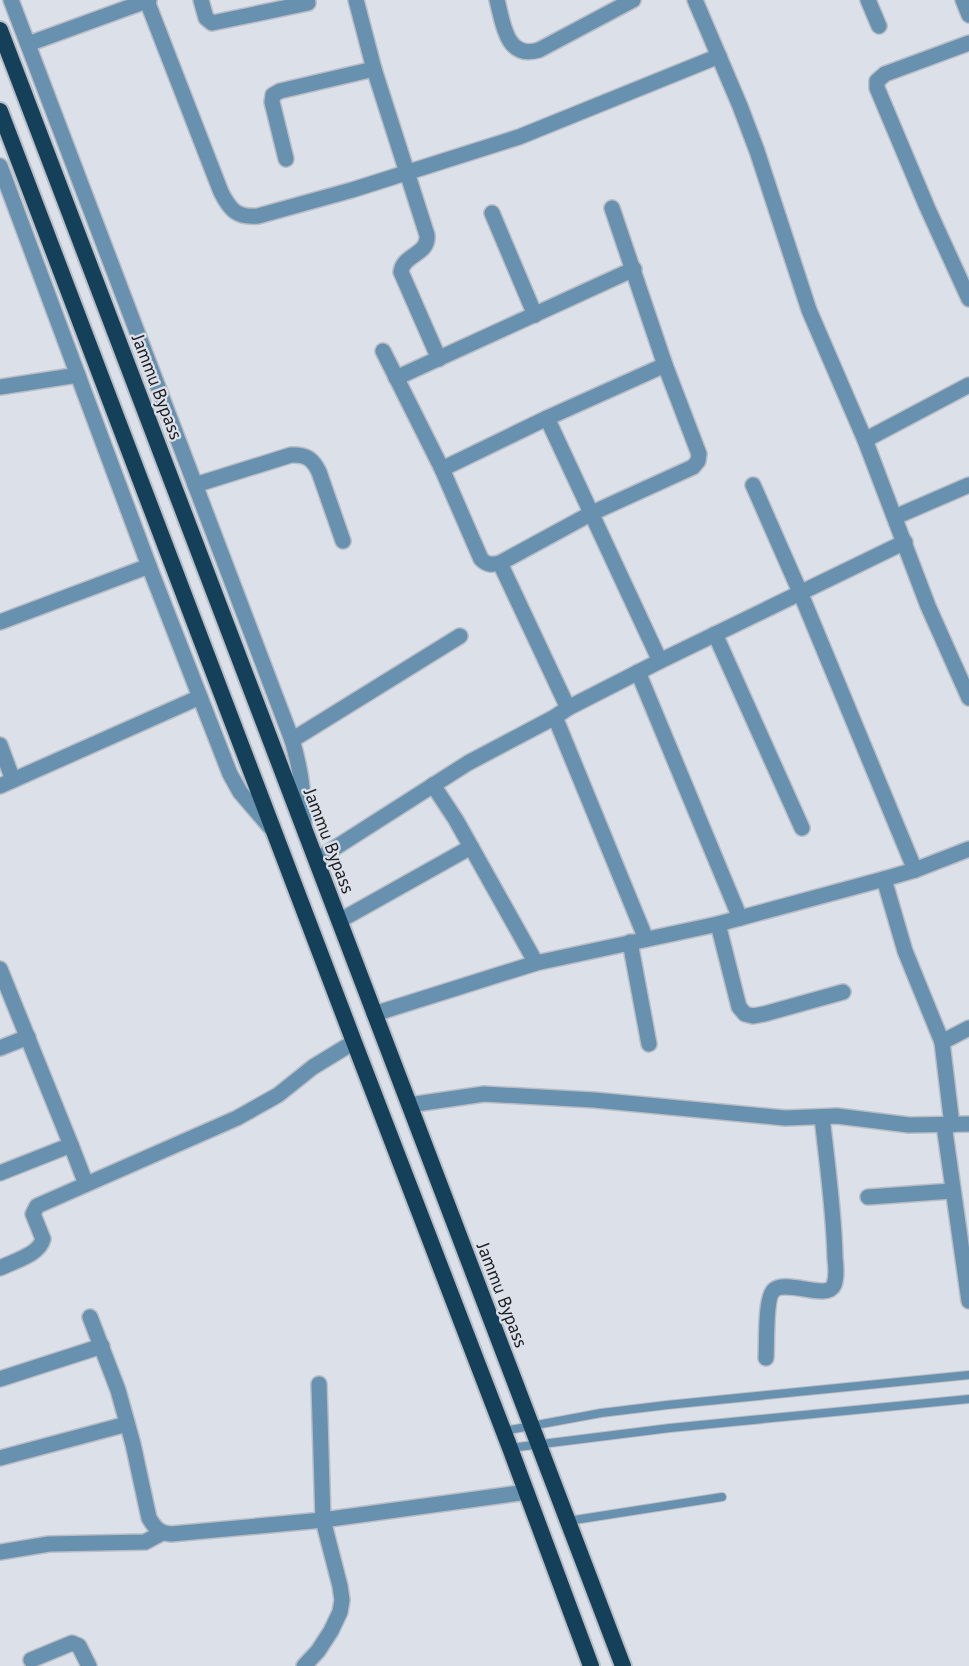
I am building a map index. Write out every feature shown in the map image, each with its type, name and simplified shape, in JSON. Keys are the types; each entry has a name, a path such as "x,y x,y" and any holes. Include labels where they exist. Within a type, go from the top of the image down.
{"highway":[{"name":"Jammu Bypass","path":"0,30 623,1666"},
{"path":"0,111 504,1431 591,1666"}],"street":[{"path":"11,0 292,740 304,796 304,828"},
{"path":"28,44 148,0 221,192 228,206 236,214 246,217 258,216 408,173 519,137 719,56"},
{"path":"201,0 206,18 212,23 308,3"},
{"path":"356,0 374,69 428,240 425,248 402,266 401,272 439,359"},
{"path":"497,0 510,42 515,48 530,53 624,2"},
{"path":"695,0 757,151 809,310 865,440 928,606 969,698"},
{"path":"868,0 879,26"},
{"path":"963,0 969,15"},
{"path":"969,43 885,74 877,81 877,88 910,170 969,299"},
{"path":"286,159 272,102 273,95 280,91 374,69"},
{"path":"1,173 230,774 240,792 274,832"},
{"path":"383,351 442,468 481,559 486,563 492,565 500,563 592,513 693,467 698,461 699,454 665,365 612,208"},
{"path":"492,213 535,315"},
{"path":"396,378 634,269"},
{"path":"442,468 665,365"},
{"path":"0,387 78,375"},
{"path":"865,440 969,385"},
{"path":"547,418 660,661"},
{"path":"195,485 291,455 301,455 315,463 343,541"},
{"path":"753,485 801,592 915,870"},
{"path":"895,517 969,485"},
{"path":"316,860 468,763 638,672 905,542"},
{"path":"500,563 561,713 646,939"},
{"path":"0,622 149,566"},
{"path":"715,634 802,828"},
{"path":"292,740 460,636"},
{"path":"638,672 740,918"},
{"path":"0,745 7,783 200,697"},
{"path":"433,784 536,963"},
{"path":"339,921 471,847"},
{"path":"374,1014 536,963 718,924 884,879 915,870 969,849"},
{"path":"884,879 905,951 942,1042 952,1191 969,1301"},
{"path":"718,924 739,1007 745,1014 753,1016 764,1014 843,992"},
{"path":"630,942 649,1044"},
{"path":"0,969 86,1184"},
{"path":"942,1042 969,1028"},
{"path":"0,1048 28,1037"},
{"path":"0,1268 41,1246 43,1239 34,1218 35,1208 257,1107 278,1095 313,1067 354,1042"},
{"path":"409,1105 484,1094 661,1105 785,1118 860,1117 909,1125 969,1124"},
{"path":"766,1358 770,1296 774,1290 784,1287 822,1291 834,1286 835,1242 822,1117"},
{"path":"0,1173 71,1145"},
{"path":"868,1197 952,1191"},
{"path":"90,1317 118,1390 149,1518 154,1527 162,1533 323,1520 527,1492"},
{"path":"0,1378 102,1346"},
{"path":"303,1666 318,1651 332,1631 342,1600 323,1520 319,1384"},
{"path":"0,1458 127,1424"},
{"path":"0,1552 49,1544 145,1542 162,1533"},
{"path":"31,1660 72,1643 79,1646 89,1666"}],"lane":[{"path":"504,1431 601,1413 667,1405 969,1375"},
{"path":"510,1448 670,1428 969,1399"},
{"path":"568,1521 722,1497"}]}
